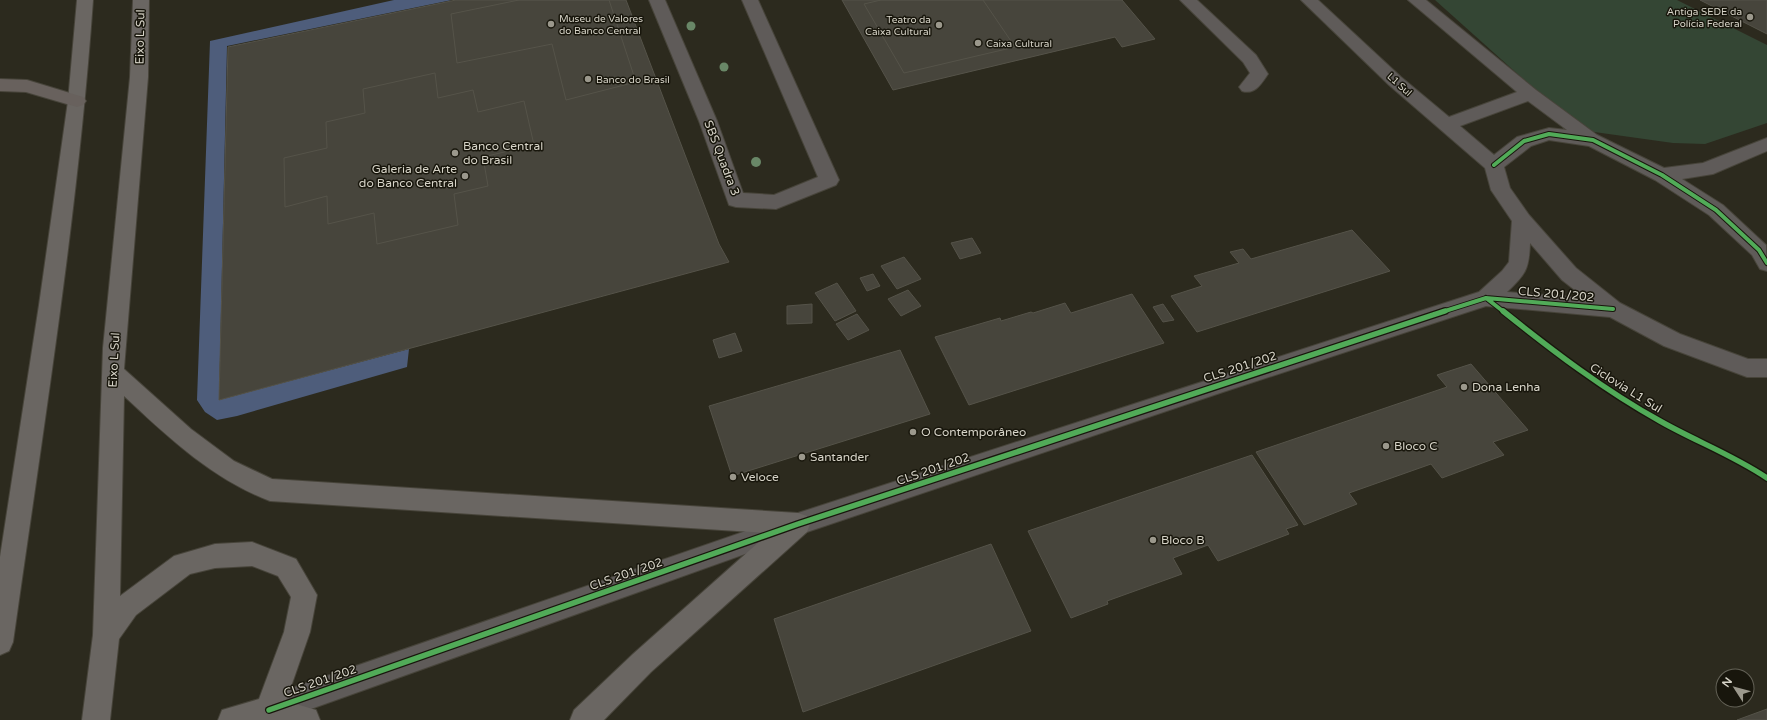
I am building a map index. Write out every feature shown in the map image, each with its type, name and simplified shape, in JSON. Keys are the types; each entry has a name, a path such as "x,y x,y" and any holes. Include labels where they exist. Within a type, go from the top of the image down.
{"highway":[{"path":"0,85 27,86 77,101"}],"main road":[{"path":"1,632 50,305 77,101 85,0"},
{"name":"Eixo L Sul","path":"96,720 106,635 113,372 139,77 141,0"},
{"path":"113,372 189,440 226,468 270,490 798,524"},
{"path":"584,720 642,663 798,524"},
{"path":"106,635 127,606 183,564 215,556 252,554 287,567 304,595 297,632 269,710 306,720"},
{"name":"CLS 201/202","path":"232,720 269,710"}],"street":[{"name":"SBS Quadra 3","path":"657,0 708,121 736,200 776,202 829,180 750,0"},
{"path":"1188,0 1250,59 1259,74 1248,87"},
{"name":"L1 Sul","path":"1309,0 1395,81 1494,165"},
{"path":"1416,0 1530,94 1592,140 1662,175 1716,210 1764,252"},
{"path":"1446,125 1530,94"},
{"path":"1592,140 1549,134 1524,140 1494,165 1501,190 1522,220 1569,274 1612,309 1672,340 1757,368 1767,381"},
{"path":"1662,175 1706,169 1767,144"},
{"name":"CLS 201/202","path":"1486,298 1509,277 1519,264 1522,220"},
{"name":"CLS 201/202","path":"269,710 798,524 1223,383 1486,298 1612,309"}],"green space":[{"path":"1435,0 1677,0 1767,45 1767,123 1705,144 1673,143 1580,130"}],"water":[{"path":"394,0 452,0 227,46 219,400 409,349 407,367 237,416 217,420 205,412 197,400 210,41"}],"building":[{"name":"Banco Central do Brasil","path":"456,0 626,0 719,244 729,262 219,400 228,47"},
{"path":"519,0 609,0 636,82 566,100 552,44 457,63 451,14"},
{"name":"Caixa Cultural","path":"842,0 1122,0 1155,39 1122,47 1115,37 893,90"},
{"name":"Teatro da Caixa Cultural","path":"881,0 983,0 1015,47 904,73 864,4"},
{"name":"Antiga SEDE da Polícia Federal","path":"1700,0 1767,0 1767,34"},
{"name":"Banco Central do Brasil","path":"435,73 438,98 473,90 478,112 524,101 534,145 483,157 488,186 454,194 458,225 377,244 374,213 328,224 327,196 285,207 284,158 327,148 326,122 365,113 363,89"},
{"path":"1352,230 1390,271 1197,332 1171,296 1202,286 1194,276 1239,263 1230,252 1243,249 1251,259"},
{"path":"972,238 981,253 960,259 951,243"},
{"path":"904,257 921,279 897,289 881,266"},
{"path":"873,274 880,286 867,291 860,278"},
{"path":"837,283 856,311 835,321 815,293"},
{"path":"908,290 921,306 901,316 888,299"},
{"path":"1132,294 1164,343 969,405 935,337 1000,318 1001,321 1065,303 1071,313"},
{"path":"812,304 812,323 787,324 787,306"},
{"path":"1163,304 1174,320 1163,322 1153,307"},
{"path":"857,314 869,330 848,340 836,324"},
{"path":"735,333 742,351 719,358 713,340"},
{"path":"900,350 930,414 732,476 709,406"},
{"name":"Bloco C","path":"1471,364 1528,430 1493,442 1504,455 1442,478 1431,464 1349,493 1357,504 1304,525 1256,452 1447,387 1437,375"},
{"name":"Bloco B","path":"1252,455 1298,525 1286,529 1289,534 1218,561 1208,545 1173,558 1182,574 1107,601 1108,604 1071,618 1028,531"},
{"path":"991,544 1031,631 803,712 774,619"},
{"path":"1767,709 1767,720 1737,720"}],"cycle path":[{"path":"1494,165 1524,141 1549,134 1593,140 1662,175 1716,210 1759,250 1767,263"},
{"name":"Ciclovia L1 Sul","path":"1486,298 1570,363 1614,393 1660,421 1728,455 1767,478"},
{"path":"269,710 798,524 1223,383 1486,298 1613,309"}],"place":[{"name":"Antiga SEDE da Polícia Federal","path":"1750,17"},
{"name":"Museu de Valores do Banco Central","path":"551,24"},
{"name":"Teatro da Caixa Cultural","path":"939,25"},
{"name":"Caixa Cultural","path":"978,43"},
{"name":"Banco do Brasil","path":"588,79"},
{"name":"Banco Central do Brasil","path":"455,153"},
{"name":"Galeria de Arte do Banco Central","path":"465,176"},
{"name":"Dona Lenha","path":"1464,387"},
{"name":"O Contemporâneo","path":"913,432"},
{"name":"Bloco C","path":"1386,446"},
{"name":"Santander","path":"802,457"},
{"name":"Veloce","path":"733,477"},
{"name":"Bloco B","path":"1153,540"}]}
